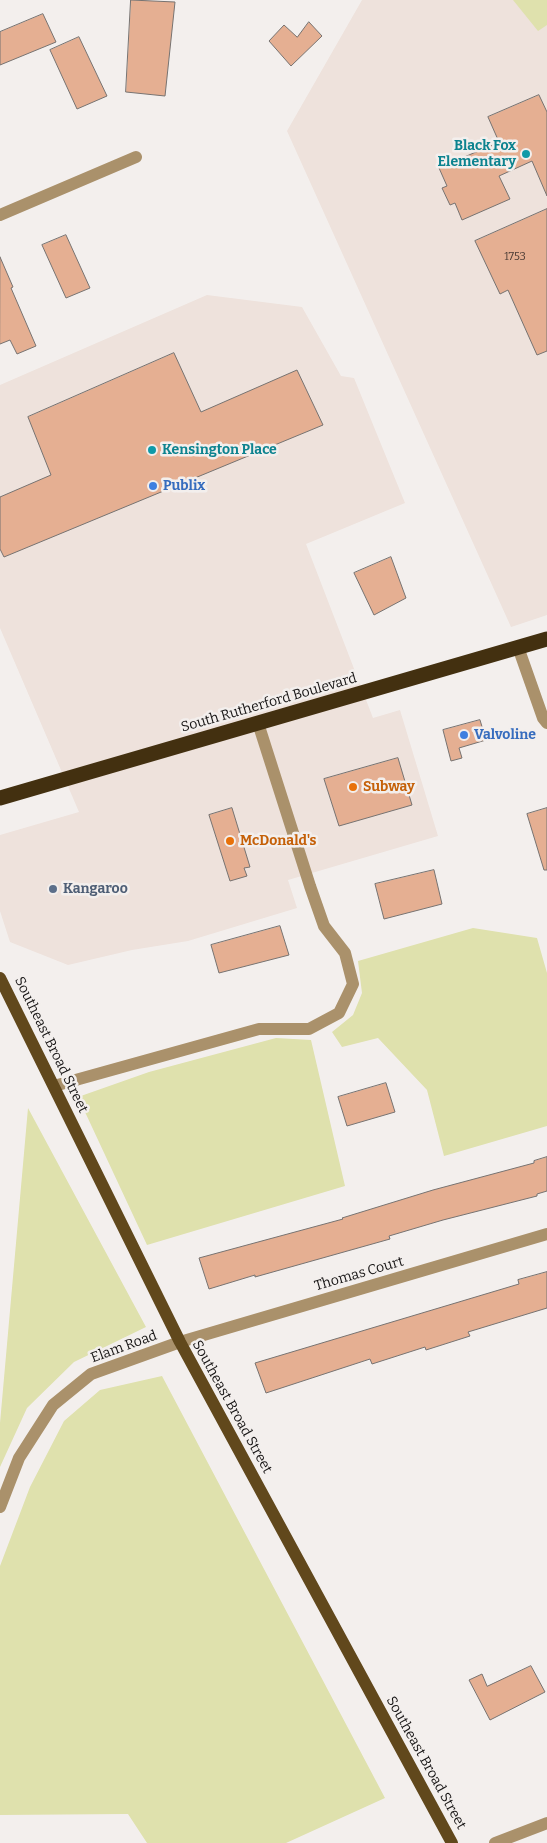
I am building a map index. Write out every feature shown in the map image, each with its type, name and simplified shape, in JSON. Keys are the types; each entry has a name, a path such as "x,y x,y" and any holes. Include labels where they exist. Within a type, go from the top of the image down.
{"highway":[{"name":"South Rutherford Boulevard","path":"0,798 547,638"}],"main road":[{"name":"Southeast Broad Street","path":"0,978 180,1342 452,1843"}],"street":[{"path":"0,215 136,156"},
{"path":"518,647 543,718 547,723"},
{"path":"54,1086 259,1029 310,1029 339,1013 353,984 345,953 324,926 258,723"},
{"name":"Thomas Court","path":"180,1342 547,1234"},
{"name":"Elam Road","path":"0,1507 19,1458 53,1405 91,1374 180,1342"},
{"path":"495,1843 547,1823"}],"shaded area":[{"path":"362,0 547,0 547,615 511,627 287,131"},
{"path":"207,295 302,307 341,376 354,378 405,503 306,544 373,718 400,710 438,836 288,880 297,908 188,941 132,950 68,965 10,942 0,911 0,835 79,812 0,628 0,385"}],"green space":[{"path":"513,0 547,0 547,25 538,31"},
{"path":"473,928 537,938 547,973 547,1126 444,1156 427,1090 378,1038 342,1047 332,1032 353,1015 362,993 358,961"},
{"path":"276,1038 311,1040 345,1186 147,1245 78,1097 149,1072"},
{"path":"28,1108 146,1327 74,1362 27,1408 0,1467 0,1423"},
{"path":"162,1376 385,1798 286,1843 147,1843 128,1814 0,1815 0,1566 30,1487 64,1421 100,1390"}],"building":[{"path":"131,0 175,2 165,96 126,92"},
{"path":"43,14 56,42 0,65 0,32"},
{"path":"309,22 322,36 291,66 269,41 284,25 297,37"},
{"path":"79,37 107,96 77,109 50,50"},
{"name":"Black Fox Elementary","path":"539,95 547,112 547,196 532,161 499,176 510,199 462,220 455,203 450,205 442,188 447,186 439,168 499,142 488,117"},
{"path":"547,209 547,351 537,355 508,290 500,294 475,241"},
{"path":"66,235 90,288 66,298 42,245"},
{"path":"0,257 36,346 17,354 10,340 0,344"},
{"name":"Kensington Place","path":"174,353 201,412 297,370 323,425 4,557 0,549 0,497 51,475 28,417"},
{"path":"391,557 406,598 374,615 354,573"},
{"name":"Valvoline","path":"480,720 486,740 459,748 462,758 451,761 443,730"},
{"path":"398,758 412,805 339,826 324,779"},
{"name":"McDonald's","path":"232,808 250,867 244,868 247,876 230,881 209,815"},
{"path":"547,808 547,870 544,870 527,814"},
{"path":"434,870 442,904 384,919 375,884"},
{"path":"280,926 289,955 219,973 211,945"},
{"path":"386,1083 395,1112 347,1126 338,1097"},
{"path":"547,1157 547,1191 537,1194 537,1196 443,1220 389,1236 390,1239 209,1289 199,1258 343,1219 433,1190 534,1163 534,1161"},
{"path":"547,1272 547,1308 468,1332 470,1336 426,1350 425,1347 372,1364 370,1359 266,1393 255,1363 519,1284 518,1280"},
{"path":"531,1666 545,1692 490,1720 469,1680 482,1674 487,1686"}],"place":[{"name":"Black Fox Elementary","path":"526,154"},
{"name":"Kensington Place","path":"152,450"},
{"name":"Publix","path":"153,486"},
{"name":"Valvoline","path":"464,735"},
{"name":"Subway","path":"353,787"},
{"name":"McDonald's","path":"230,841"},
{"name":"Kangaroo","path":"53,889"}]}
